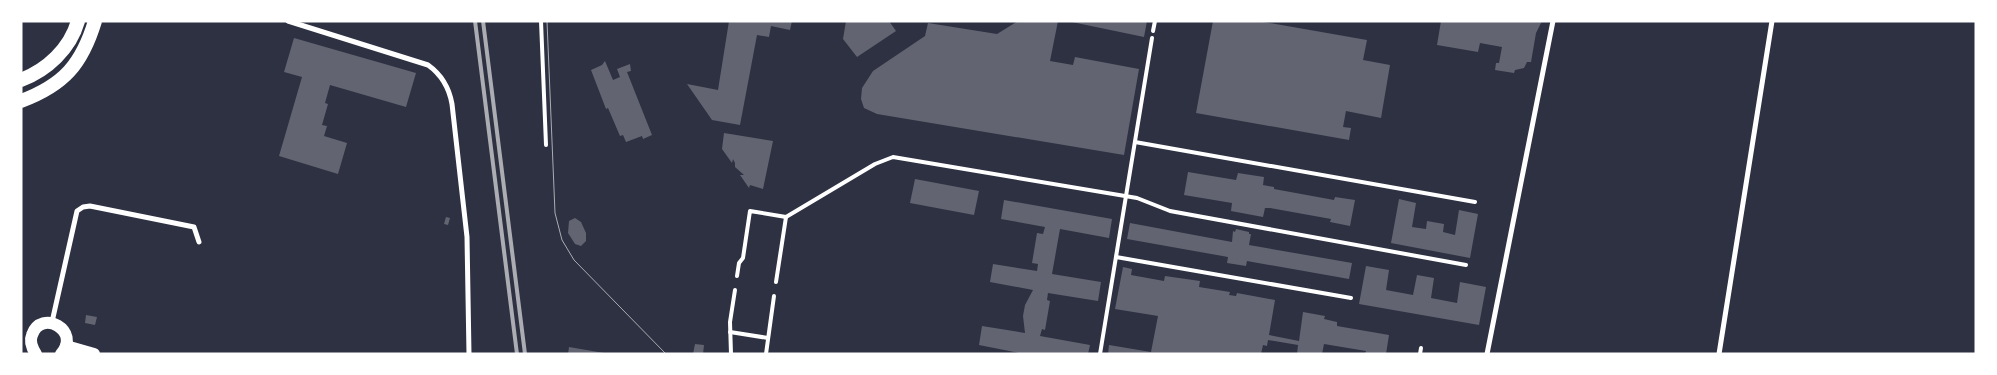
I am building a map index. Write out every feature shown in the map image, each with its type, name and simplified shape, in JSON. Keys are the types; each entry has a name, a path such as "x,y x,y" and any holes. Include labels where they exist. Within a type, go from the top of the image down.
{"highway":[{"path":"21,80 37,74 50,63 74,35 78,21"},
{"path":"21,101 42,93 65,76 80,60 95,21"}],"main road":[{"path":"36,354 26,339 40,324 52,323 58,325 66,334 64,350 94,354"}],"street":[{"path":"288,21 428,65 438,72 450,92 467,237 469,354"},
{"path":"1487,354 1553,21"},
{"path":"1719,354 1772,21"},
{"path":"52,323 77,211 83,207 90,206 194,228 199,242"}],"lane":[{"path":"541,21 546,145"},
{"path":"1153,31 1155,21"},
{"path":"1100,354 1152,38"},
{"path":"1135,142 1475,202"},
{"path":"737,276 739,263 743,258 750,211 786,217 878,162 893,157 1137,198 1170,211 1466,265"},
{"path":"776,282 786,217"},
{"path":"1116,257 1351,298"},
{"path":"731,354 730,322 735,290"},
{"path":"766,354 774,296"},
{"path":"730,332 768,338"},
{"path":"1420,354 1421,348"}],"building":[{"path":"729,21 792,21 790,30 771,26 769,37 757,35 740,125 712,120 687,84 718,90"},
{"path":"846,21 889,21 896,31 857,57 843,39"},
{"path":"1018,21 1058,21 1050,61 1073,65 1075,57 1139,69 1124,155 877,114 864,108 861,99 862,88 873,71 925,36 928,23 997,34"},
{"path":"1067,21 1147,21 1144,37"},
{"path":"1213,21 1258,21 1367,40 1363,60 1390,65 1381,118 1346,111 1343,127 1351,128 1349,140 1196,113"},
{"path":"1441,21 1542,21 1536,33 1531,62 1527,62 1524,68 1515,70 1514,73 1495,70 1496,63 1499,63 1502,47 1480,43 1478,52 1437,45"},
{"path":"294,38 416,73 406,107 330,85 325,103 328,104 322,125 327,126 324,136 347,143 338,174 279,156 302,77 284,72"},
{"path":"605,61 613,80 620,77 617,69 630,64 631,71 627,72 652,135 643,139 642,136 626,142 623,135 620,136 608,108 606,109 591,70 602,65"},
{"path":"724,133 773,141 763,189 750,185 749,188 740,175 744,175 735,167 733,159 732,163 722,149"},
{"path":"1188,172 1236,180 1238,173 1264,177 1263,185 1274,187 1274,189 1334,200 1335,197 1355,200 1350,226 1330,222 1331,219 1270,208 1265,208 1263,217 1231,211 1232,203 1184,195"},
{"path":"915,179 979,191 974,215 910,203"},
{"path":"1399,199 1416,203 1412,227 1426,229 1427,221 1444,224 1443,232 1455,235 1459,210 1478,214 1470,258 1391,243"},
{"path":"1004,200 1112,219 1109,238 1060,229 1052,274 1101,282 1098,301 1048,293 1047,300 1050,301 1045,330 1042,329 1040,336 1090,345 1088,354 1024,354 979,345 982,326 1025,333 1023,316 1025,305 1033,290 990,282 993,264 1037,271 1038,264 1032,263 1037,233 1043,234 1045,227 1001,219"},
{"path":"446,217 450,218 448,225 444,224"},
{"path":"575,218 581,222 586,233 586,241 581,246 575,244 568,233 569,221"},
{"path":"1130,223 1232,242 1233,231 1235,232 1236,229 1249,232 1251,234 1249,245 1352,263 1349,279 1247,261 1246,266 1227,263 1228,257 1127,239"},
{"path":"1366,266 1389,270 1386,290 1413,295 1417,275 1434,278 1431,298 1457,303 1460,282 1486,287 1479,325 1359,304"},
{"path":"1123,267 1132,269 1131,275 1164,281 1165,276 1200,281 1199,287 1230,292 1229,295 1236,296 1237,293 1275,300 1269,335 1299,341 1303,312 1325,316 1324,319 1337,322 1337,326 1389,335 1386,354 1365,354 1366,351 1324,344 1322,354 1297,354 1298,345 1268,340 1267,346 1263,345 1261,354 1108,354 1109,345 1151,352 1158,316 1115,309"},
{"path":"86,315 97,317 95,325 85,323"},
{"path":"695,344 704,345 703,354 693,354"},
{"path":"569,347 604,353 604,354 568,354"}],"tram line":[{"path":"547,21 555,213 562,240 574,260 666,354"}],"railway":[{"path":"475,21 517,354"},
{"path":"483,21 525,354"}]}
